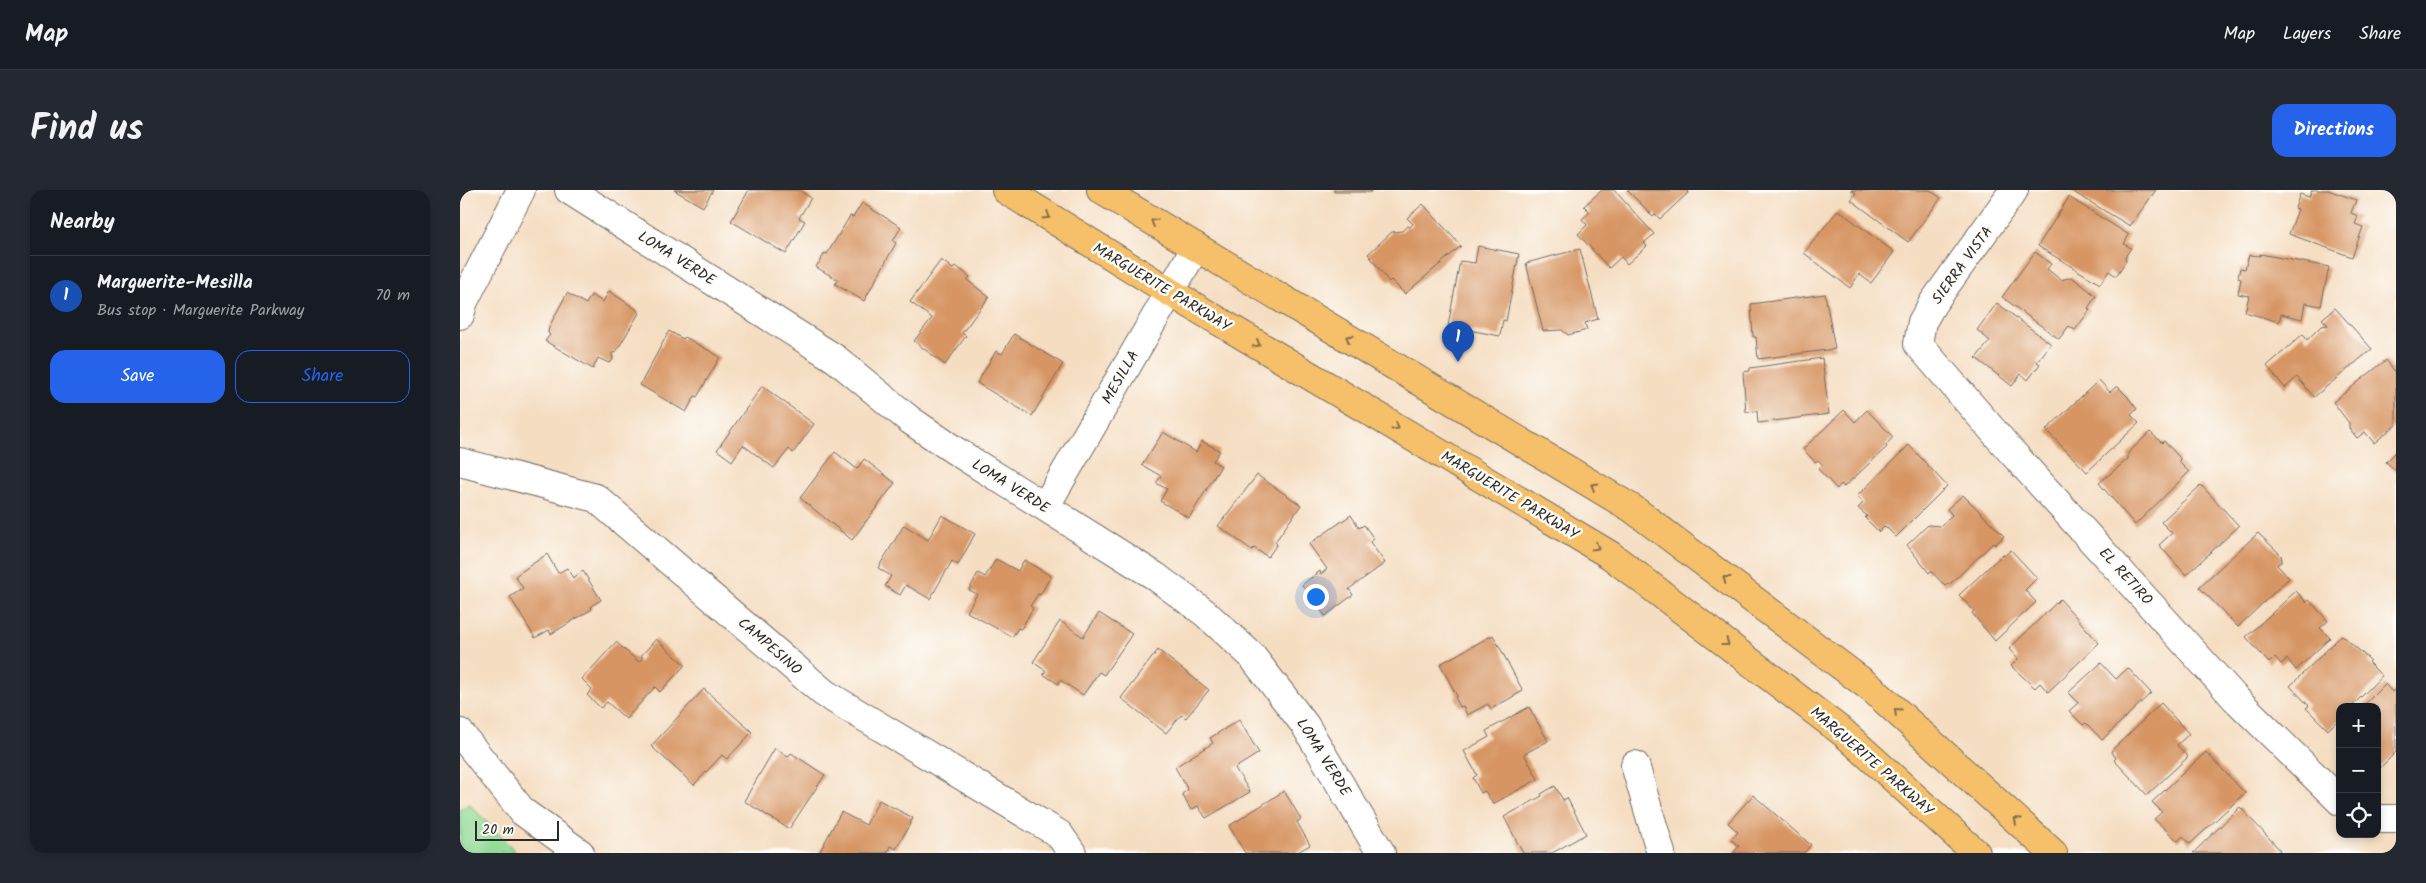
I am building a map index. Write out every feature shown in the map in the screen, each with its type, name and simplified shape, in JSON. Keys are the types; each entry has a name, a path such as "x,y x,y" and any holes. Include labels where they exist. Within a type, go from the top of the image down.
{"main road":[{"name":"MARGUERITE PARKWAY","path":"1006,190 1170,292 1610,555 1845,734 1976,853"},
{"path":"1100,190 1633,509 1872,689 2053,853"}],"street":[{"path":"460,315 464,301 521,190"},
{"name":"LOMA VERDE","path":"569,190 836,359 910,420 1155,576 1205,613 1251,655 1305,725 1382,853"},
{"name":"SIERRA VISTA","path":"1918,344 1922,322 2014,190"},
{"name":"MESILLA","path":"1045,507 1196,247"},
{"name":"EL RETIRO","path":"1918,344 2009,449 2236,699 2336,797"},
{"name":"CAMPESINO","path":"460,462 596,498 824,693 1060,834 1072,853"},
{"path":"460,733 523,812 580,853"},
{"path":"1635,765 1661,853"},
{"path":"2381,819 2396,819"}],"green space":[{"path":"469,804 517,853 460,853 460,809"}],"building":[{"path":"674,190 713,190 703,207"},
{"path":"749,190 799,190 811,198 799,218 805,221 786,254 731,221"},
{"path":"1334,190 1371,190 1371,192 1334,192"},
{"path":"1602,190 1614,190 1654,234 1644,243 1647,246 1627,264 1621,257 1609,268 1578,234 1587,225 1582,219 1590,212 1584,206"},
{"path":"1627,190 1687,190 1689,192 1660,219 1655,214 1653,216"},
{"path":"1851,190 1930,190 1941,198 1908,242 1851,200 1856,193"},
{"path":"2070,190 2156,190 2130,226"},
{"path":"2312,190 2328,190 2356,200 2351,213 2358,216 2355,224 2363,227 2352,257 2289,234 2298,209 2295,208 2300,194 2309,197"},
{"path":"2069,197 2129,235 2124,244 2131,248 2125,257 2126,261 2116,276 2109,271 2100,284 2038,246"},
{"path":"862,203 901,227 893,241 896,243 864,301 835,284 838,280 816,267 825,253 827,254 850,216 853,217"},
{"path":"1423,204 1461,246 1405,294 1391,280 1389,282 1368,254 1392,232 1402,231 1407,226 1410,227 1413,224 1407,218"},
{"path":"1838,210 1894,252 1871,283 1859,274 1850,288 1804,253"},
{"path":"1478,246 1519,254 1506,321 1503,320 1500,336 1448,326 1460,261 1475,263"},
{"path":"1580,249 1598,319 1585,323 1587,330 1568,335 1562,330 1543,331 1526,263"},
{"path":"2035,252 2051,264 2047,269 2061,280 2072,277 2096,296 2088,308 2090,310 2075,330 2069,326 2059,339 2002,297"},
{"path":"2260,254 2329,267 2321,306 2305,303 2302,319 2281,314 2279,322 2245,312 2249,296 2238,294 2241,279 2238,278 2240,268 2245,269 2249,255 2260,256"},
{"path":"941,260 953,269 956,266 970,277 967,280 989,297 962,333 966,336 945,365 914,341 932,318 910,302"},
{"path":"609,291 639,313 616,352 612,353 613,360 609,363 598,358 593,369 545,341 550,335 548,333 549,327 567,293 586,304 591,295 603,302"},
{"path":"1825,294 1835,349 1758,359 1756,337 1753,337 1751,304"},
{"path":"1997,303 2051,344 2037,362 2040,364 2028,380 2021,374 2012,386 1976,358 1990,341 1977,330"},
{"path":"2335,308 2372,349 2314,397 2297,377 2285,388 2267,366 2303,334 2307,340 2321,326 2328,325 2322,319"},
{"path":"669,331 683,339 685,337 720,357 686,412 640,385"},
{"path":"1014,334 1063,364 1032,416 977,383 996,351 1002,354"},
{"path":"1822,358 1829,414 1758,423 1757,411 1746,412 1743,372 1750,371 1750,368"},
{"path":"2386,360 2396,373 2396,425 2374,443 2365,432 2357,438 2349,428 2349,423 2333,402"},
{"path":"2099,380 2110,392 2117,386 2127,396 2137,409 2131,415 2139,423 2087,472 2046,430"},
{"path":"762,386 814,424 793,453 789,449 774,468 743,445 732,461 717,450"},
{"path":"1844,410 1855,422 1867,410 1893,437 1886,445 1887,447 1844,487 1841,484 1837,489 1818,469 1823,465 1818,460 1815,462 1803,449"},
{"path":"1163,432 1196,452 1202,441 1220,451 1213,461 1221,466 1189,518 1160,501 1167,489 1156,483 1161,476 1142,465"},
{"path":"2150,432 2162,443 2164,441 2180,458 2179,462 2189,472 2135,525 2099,483 2128,459 2128,453"},
{"path":"1909,445 1947,486 1896,537 1885,526 1879,532 1865,518 1867,516 1858,508 1863,503 1857,496"},
{"path":"835,452 857,469 864,459 895,483 852,540 800,498"},
{"path":"2396,452 2396,471 2386,462"},
{"path":"1257,475 1301,505 1275,542 1277,544 1268,557 1254,548 1252,550 1218,526"},
{"path":"2201,485 2239,526 2186,575 2159,545 2172,533 2161,522"},
{"path":"1963,495 2004,536 1995,545 1993,543 1949,585 1948,583 1945,586 1931,571 1929,573 1907,545 1928,525 1940,526 1952,515 1947,509"},
{"path":"942,515 975,534 958,565 952,561 930,599 906,585 900,595 885,586 891,576 878,568 904,525 928,540"},
{"path":"1351,515 1359,528 1364,525 1374,539 1370,542 1385,563 1349,589 1353,595 1325,616 1302,585 1320,571 1321,574 1327,569 1309,544"},
{"path":"2258,533 2281,555 2282,561 2277,565 2289,578 2238,627 2199,587"},
{"path":"2011,550 2037,578 2025,590 2036,602 1995,641 1972,613 1974,611 1959,595 2003,554 2004,556"},
{"path":"547,554 558,573 567,568 573,578 583,571 601,600 591,606 592,609 551,634 549,630 535,638 510,597 523,588 515,576"},
{"path":"996,559 1018,571 1024,560 1051,576 1040,595 1038,594 1030,606 1033,608 1021,629 1018,628 1012,637 967,612 977,594 969,590 978,573 985,577"},
{"path":"2296,591 2306,602 2309,600 2328,621 2320,628 2330,638 2296,670 2287,659 2281,664 2275,657 2269,663 2246,637"},
{"path":"2060,599 2099,643 2048,692 2040,683 2035,688 2011,666 2018,659 2009,649"},
{"path":"1099,613 1132,634 1104,675 1099,672 1083,695 1060,680 1058,684 1043,674 1046,671 1033,662 1060,621 1083,637"},
{"path":"1493,635 1523,691 1491,709 1488,704 1467,715 1463,706 1460,707 1455,697 1457,696 1440,664"},
{"path":"2342,635 2370,660 2368,662 2382,676 2355,703 2336,703 2336,722 2328,730 2306,708 2309,706 2290,686"},
{"path":"656,639 685,665 660,692 655,687 626,719 607,702 601,708 587,695 592,689 582,679 616,642 639,662 643,657 641,656"},
{"path":"1158,650 1209,690 1186,718 1181,715 1166,733 1121,698"},
{"path":"2101,663 2116,679 2128,668 2151,693 2102,740 2086,723 2083,725 2069,711 2078,703 2068,693"},
{"path":"2385,684 2392,692 2396,689 2396,752 2381,767 2381,703 2366,703"},
{"path":"704,689 752,732 727,759 722,755 694,785 651,746"},
{"path":"2161,703 2189,734 2177,745 2188,757 2147,795 2114,760 2116,758 2111,751"},
{"path":"1529,707 1548,741 1524,754 1538,779 1493,804 1485,791 1481,793 1473,778 1477,775 1464,751 1489,737 1486,731"},
{"path":"1239,720 1259,753 1235,768 1250,792 1206,818 1198,806 1191,810 1182,794 1188,790 1175,767 1213,743 1210,738"},
{"path":"775,748 788,757 791,753 825,775 789,829 744,801"},
{"path":"2206,752 2245,793 2190,844 2183,836 2178,841 2154,819 2162,812 2152,802"},
{"path":"1555,786 1563,800 1567,798 1586,834 1552,853 1523,853 1504,817 1542,796 1541,794"},
{"path":"1284,791 1301,819 1297,822 1310,845 1296,853 1294,851 1291,853 1245,853 1229,826"},
{"path":"1753,795 1811,845 1804,853 1733,853 1739,846 1731,840 1738,832 1728,823"},
{"path":"879,800 913,818 896,849 890,846 887,853 819,853 841,812 866,825"},
{"path":"2240,807 2280,850 2276,853 2193,853"}],"place":[{"name":"Marguerite-Mesilla","path":"1458,362"}]}
